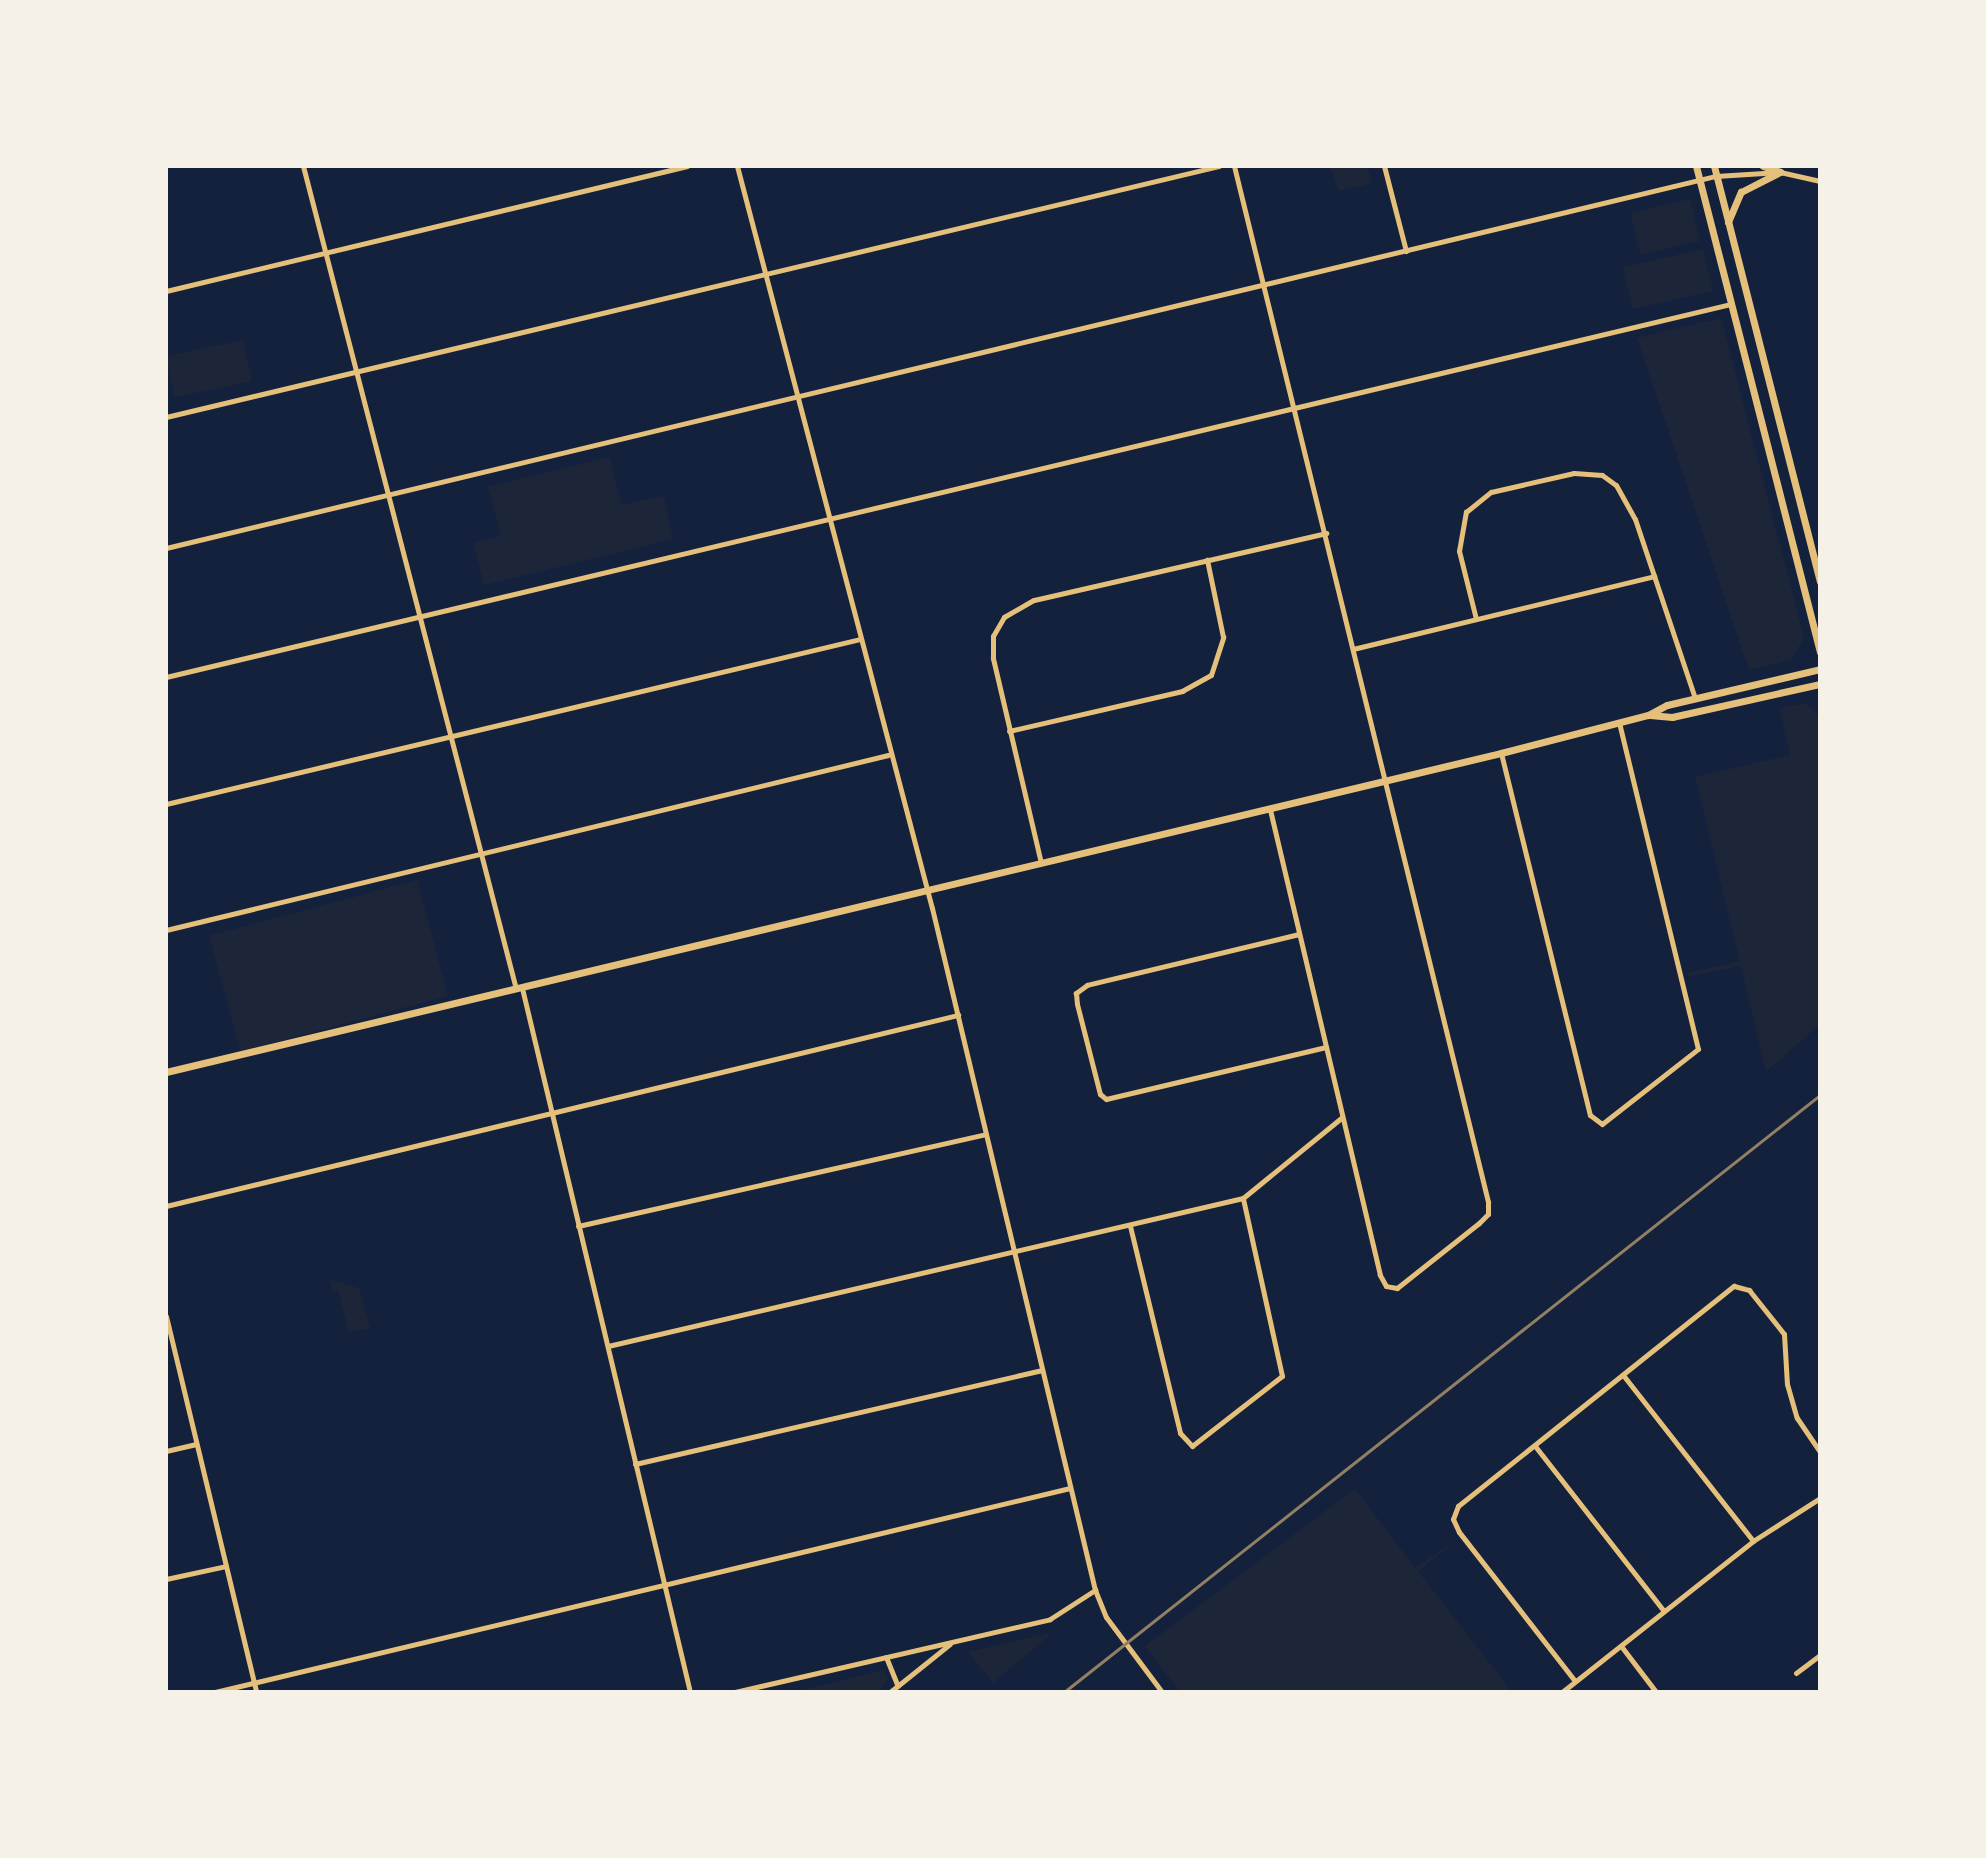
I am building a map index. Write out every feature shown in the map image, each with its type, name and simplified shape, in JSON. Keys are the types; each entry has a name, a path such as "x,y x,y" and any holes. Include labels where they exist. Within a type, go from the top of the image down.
{"street":[{"path":"303,166 551,1112 690,1692"},
{"path":"166,291 687,166"},
{"path":"737,166 958,1015 1095,1590 1106,1617 1162,1692"},
{"path":"166,417 1219,166"},
{"path":"1234,166 1297,408 1488,1202 1488,1214 1479,1223 1397,1288 1386,1286 1380,1275 1270,808"},
{"path":"1384,166 1406,251"},
{"path":"1696,166 1820,652"},
{"path":"1714,166 1727,227 1820,582"},
{"path":"1763,166 1820,181"},
{"path":"166,548 1716,176 1780,172"},
{"path":"1727,227 1741,192 1780,172"},
{"path":"166,677 1730,304"},
{"path":"1476,619 1459,551 1466,512 1491,492 1588,472 1616,485 1635,519 1695,698"},
{"path":"1041,863 991,646 1004,617 1034,600 1326,533"},
{"path":"1009,731 1182,691 1211,675 1223,637 1207,560"},
{"path":"1353,649 1654,576"},
{"path":"166,804 860,639"},
{"path":"166,1072 1501,753 1648,715 1695,698 1820,669"},
{"path":"1648,715 1672,717 1820,684"},
{"path":"1501,753 1590,1115 1602,1124 1698,1049 1619,723"},
{"path":"166,930 888,755"},
{"path":"1299,934 1087,985 1076,993 1077,1004 1100,1094 1106,1099 1326,1047"},
{"path":"166,1206 958,1015"},
{"path":"608,1346 1243,1198 1341,1118"},
{"path":"578,1226 986,1134"},
{"path":"1130,1225 1180,1433 1192,1446 1282,1376 1243,1198"},
{"path":"1575,1681 1453,1519 1466,1499 1729,1290 1742,1286 1784,1334 1787,1384 1797,1418 1820,1452"},
{"path":"166,1316 256,1692"},
{"path":"635,1464 1042,1370"},
{"path":"1623,1375 1753,1541"},
{"path":"166,1451 196,1444"},
{"path":"1535,1446 1664,1611"},
{"path":"215,1692 1070,1488"},
{"path":"1562,1692 1753,1541 1820,1499"},
{"path":"166,1579 226,1566"},
{"path":"735,1692 757,1690 1050,1619 1095,1590"},
{"path":"890,1692 953,1641"},
{"path":"1621,1646 1656,1692"},
{"path":"1796,1673 1820,1655"},
{"path":"886,1657 898,1686"}],"shaded area":[{"path":"1330,166 1367,166 1372,183 1339,191"},
{"path":"1690,199 1700,241 1640,255 1631,213"},
{"path":"1703,249 1713,291 1633,309 1623,267"},
{"path":"1721,318 1804,638 1791,660 1749,670 1637,338"},
{"path":"243,340 252,381 174,398 166,356"},
{"path":"610,457 621,505 664,496 673,539 484,585 473,543 501,536 488,487"},
{"path":"1805,703 1820,716 1820,1024 1766,1072 1741,966 1688,977 1687,973 1740,961 1695,777 1790,755 1780,709"},
{"path":"417,880 448,996 240,1052 209,936"},
{"path":"330,1280 359,1288 370,1328 349,1332 338,1290 332,1291"},
{"path":"1355,1489 1415,1568 1457,1540 1418,1571 1512,1692 1180,1692 1145,1646"},
{"path":"1052,1633 993,1683 968,1652 1010,1642"},
{"path":"884,1670 888,1679 879,1692 793,1692"}],"railway":[{"path":"1064,1692 1820,1095"}]}
